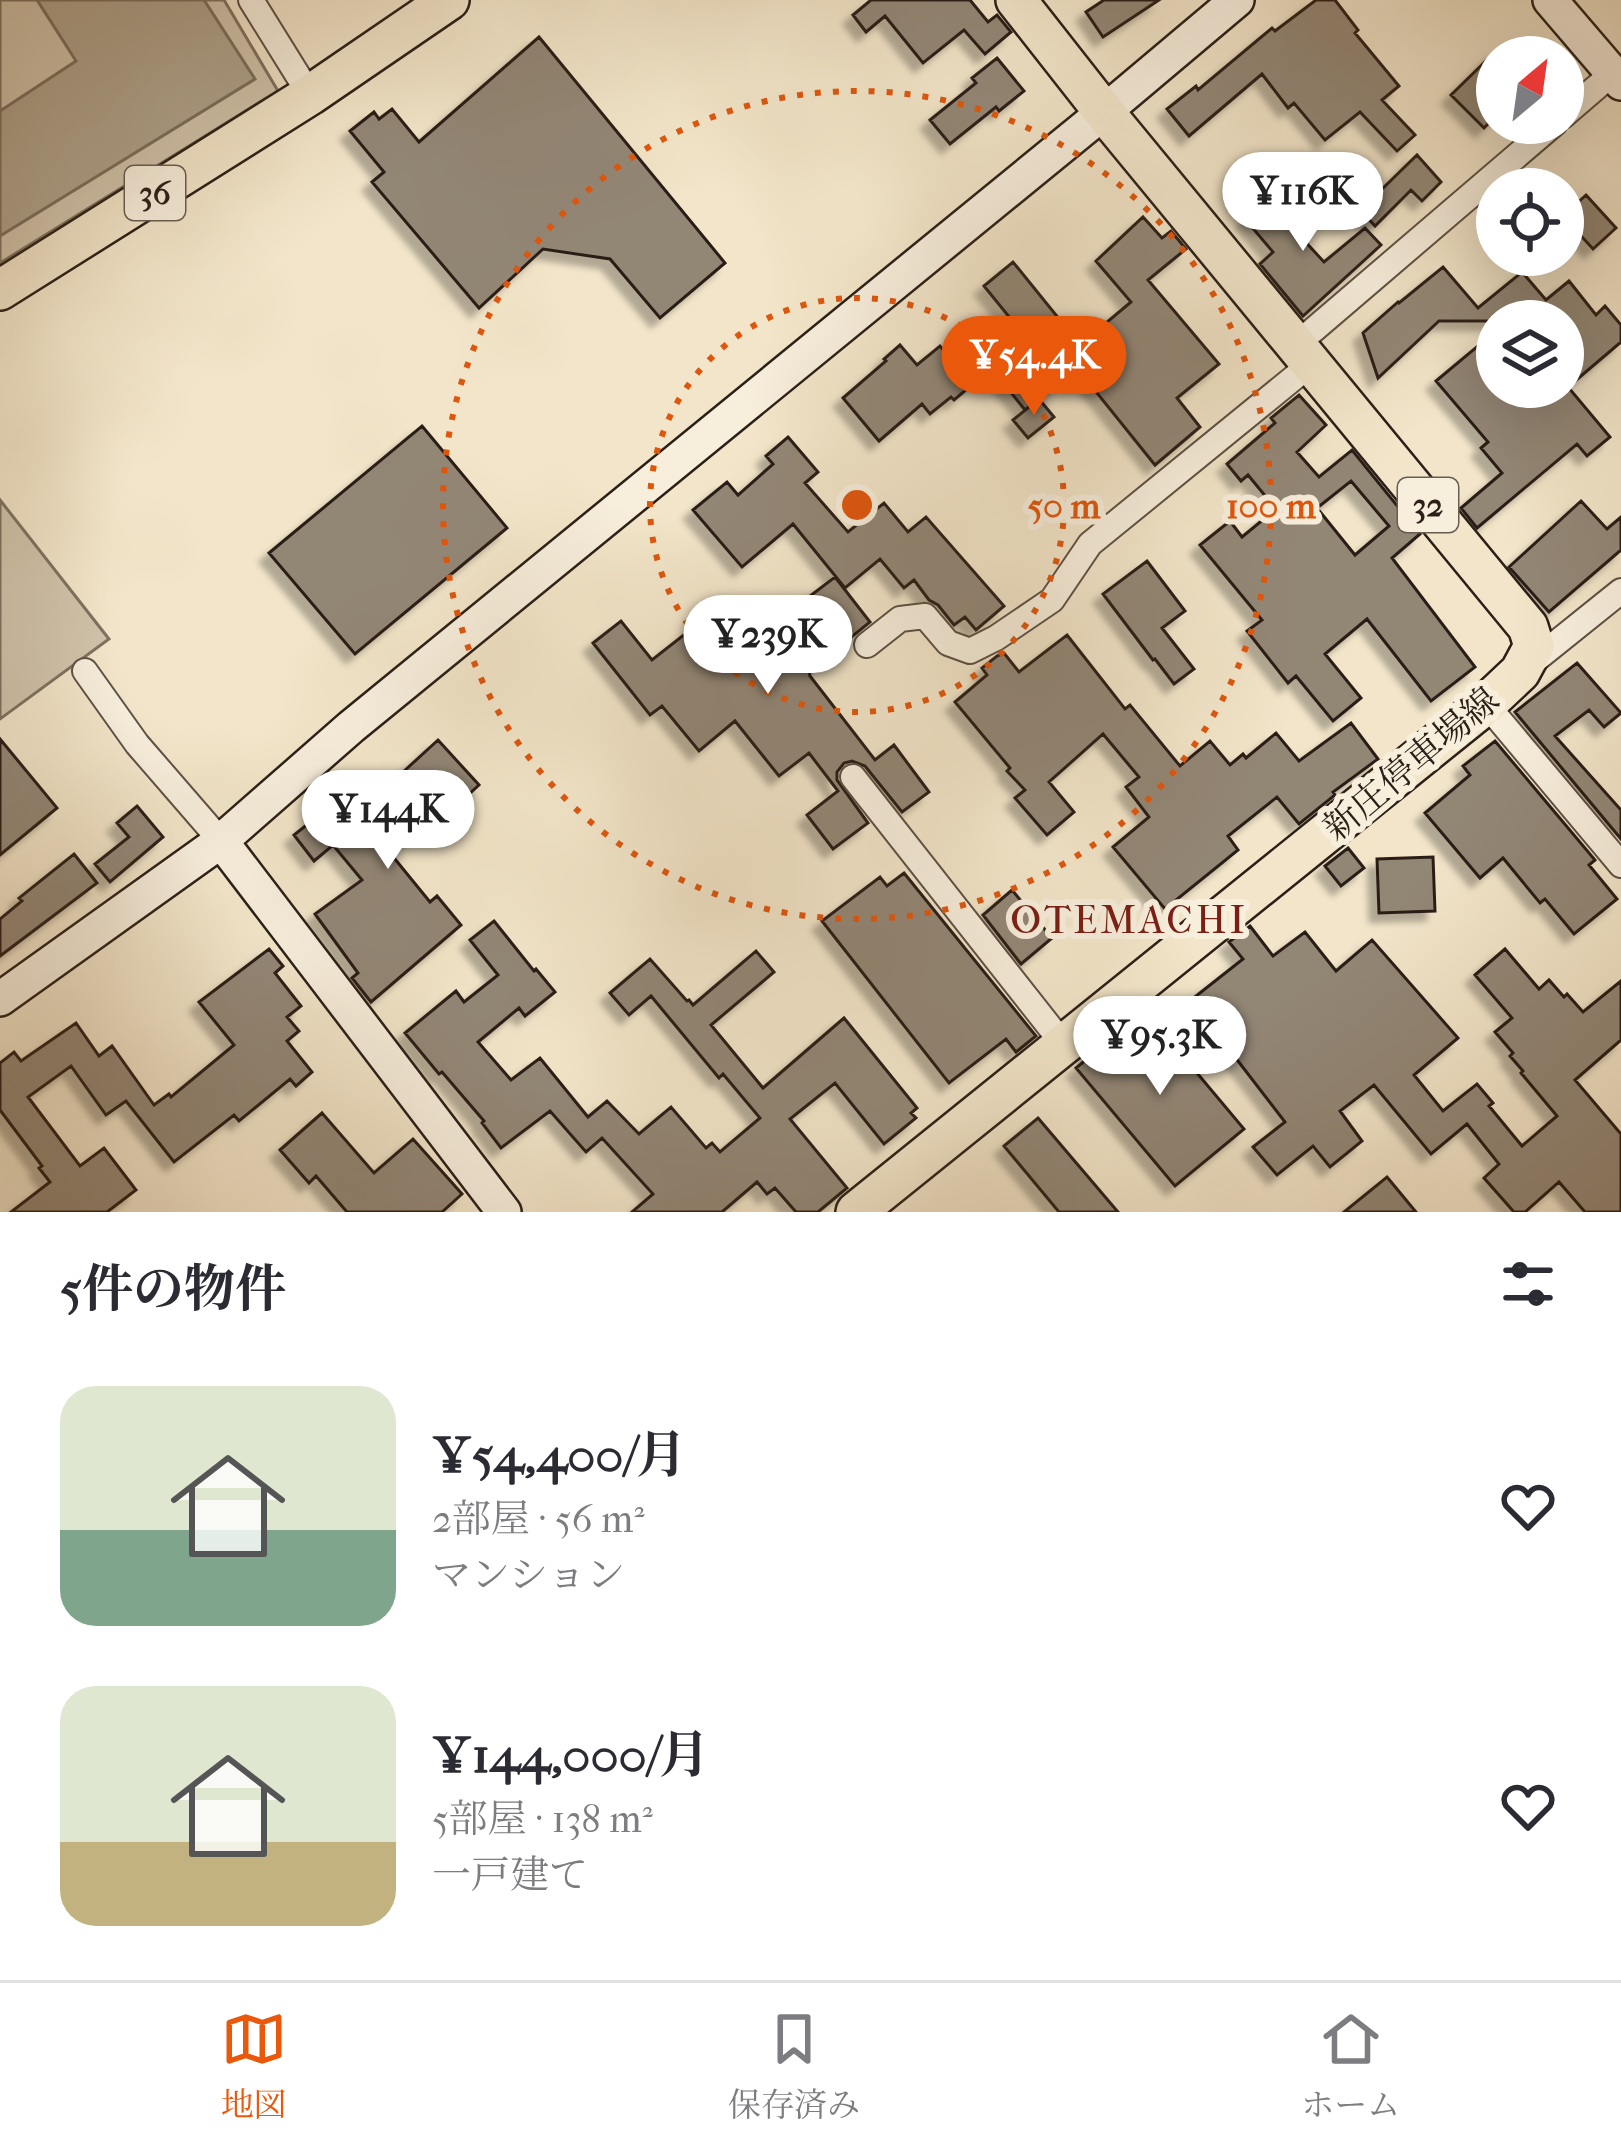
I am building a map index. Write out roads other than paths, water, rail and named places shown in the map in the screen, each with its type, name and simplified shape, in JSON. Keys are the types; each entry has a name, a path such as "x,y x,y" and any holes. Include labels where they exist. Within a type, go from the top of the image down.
{"main road":[{"name":"36","path":"0,290 310,95 449,0"},
{"name":"新庄停車場線","path":"856,1212 1486,704 1520,672 1534,646 1528,627 1016,0"}],"street":[{"path":"251,0 310,95"},
{"path":"0,999 221,841 351,727 1237,0"},
{"path":"1550,0 1618,74 1584,100"},
{"path":"867,645 900,619 925,616 948,643 970,650 1052,600 1090,544 1532,144"},
{"path":"1520,672 1621,592"},
{"path":"86,671 137,744 221,841 504,1212"},
{"path":"1486,704 1621,865"},
{"path":"853,777 1064,1045"}],"district":[{"name":"OTEMACHI","path":"1129,920"}]}
